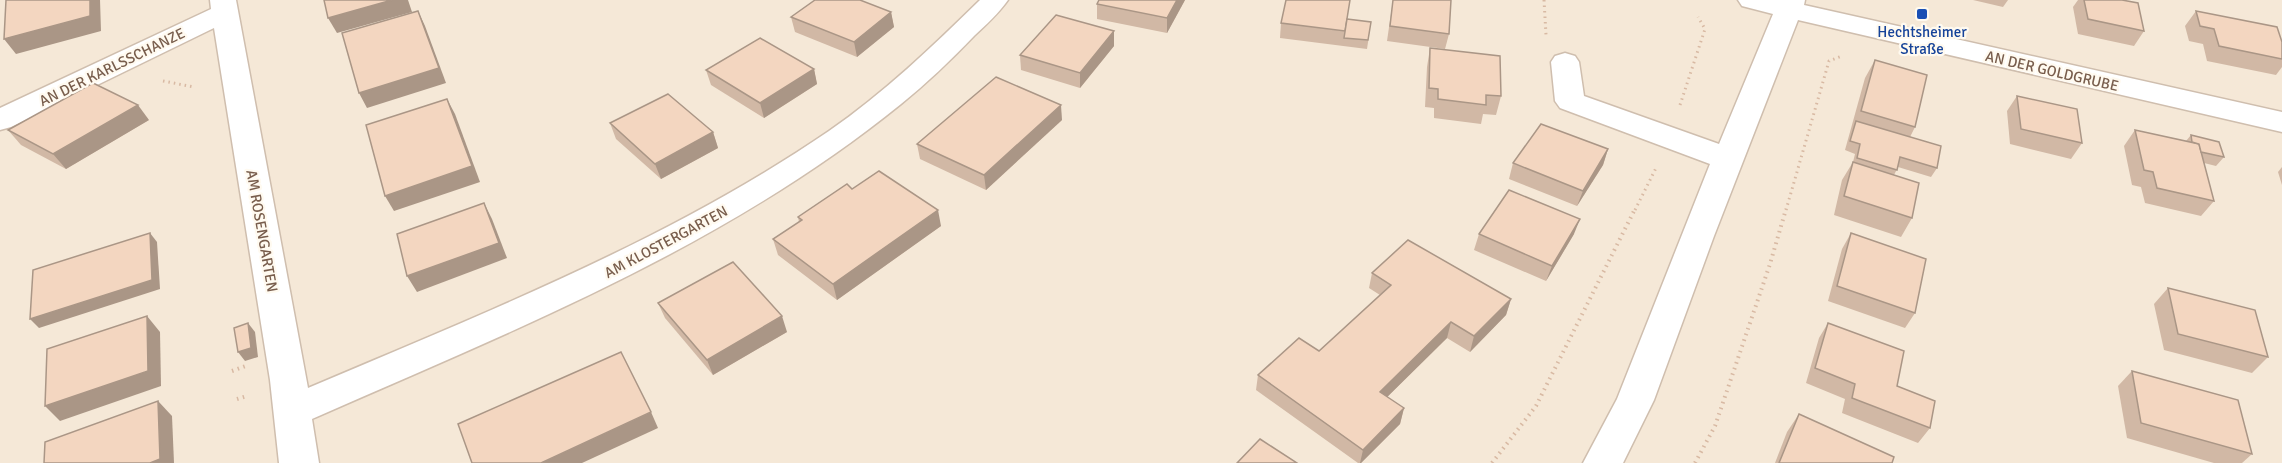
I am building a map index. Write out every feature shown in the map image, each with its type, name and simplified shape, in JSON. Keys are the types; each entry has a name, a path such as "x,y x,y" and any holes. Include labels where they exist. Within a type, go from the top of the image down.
{"street":[{"name":"AM KLOSTERGARTEN","path":"292,411 518,315 683,236 739,203 853,128 923,71 995,0"},
{"name":"AN DER GOLDGRUBE","path":"1751,0 1790,5 1866,29 2282,122"},
{"path":"1603,463 1635,400 1790,5"},
{"name":"AM ROSENGARTEN","path":"223,7 299,463"},
{"name":"AN DER KARLSSCHANZE","path":"0,120 223,7"},
{"path":"1565,62 1570,101 1728,159"}],"path":[{"path":"1492,463 1536,406 1663,155 1705,29 1698,17"},
{"path":"1695,463 1715,426 1770,264 1829,60 1839,55 1845,56"}],"shaded area":[{"path":"0,0 2282,0 2282,463 0,463"}],"building":[{"path":"6,0 90,0 90,16 4,39"},
{"path":"324,0 392,0 328,18"},
{"path":"815,0 860,0 891,12 854,42 791,17"},
{"path":"1099,0 1177,0 1167,18 1097,4"},
{"path":"1286,0 1350,0 1345,31 1281,23"},
{"path":"1393,0 1451,0 1449,34 1390,26"},
{"path":"2084,0 2122,0 2138,3 2144,31 2088,19"},
{"path":"418,11 439,68 359,93 342,33"},
{"path":"2196,11 2277,27 2282,42 2282,59 2219,46 2214,29 2200,26"},
{"path":"1056,15 1114,31 1080,73 1020,55"},
{"path":"1347,19 1371,22 1368,40 1344,38"},
{"path":"760,38 814,69 760,103 706,70"},
{"path":"1430,48 1500,56 1501,96 1486,95 1486,105 1438,99 1438,89 1429,88"},
{"path":"1875,60 1927,75 1915,127 1861,111"},
{"path":"996,77 1061,105 984,175 917,144"},
{"path":"93,83 138,105 53,154 8,130"},
{"path":"668,94 713,132 655,164 610,123"},
{"path":"2017,96 2077,109 2082,143 2021,129"},
{"path":"447,99 472,166 385,196 366,125"},
{"path":"1856,121 1941,146 1937,168 1900,157 1897,170 1857,158 1860,144 1850,141"},
{"path":"1541,124 1608,149 1583,191 1513,163"},
{"path":"2135,130 2199,144 2214,201 2157,188 2153,172 2144,170"},
{"path":"2191,135 2219,142 2224,157 2201,152 2199,144 2192,142"},
{"path":"1853,162 1919,183 1912,218 1844,196"},
{"path":"879,171 938,210 833,284 773,239 802,220 798,217 847,184 852,189"},
{"path":"1509,190 1580,219 1552,266 1479,234"},
{"path":"484,203 499,243 407,276 397,234"},
{"path":"150,233 152,280 30,319 33,270"},
{"path":"1851,233 1926,259 1915,313 1837,286"},
{"path":"1408,240 1511,299 1474,336 1451,322 1380,392 1404,408 1363,450 1258,375 1299,338 1319,351 1391,285 1372,273"},
{"path":"733,262 782,316 707,360 658,303"},
{"path":"2168,288 2255,310 2268,357 2178,334"},
{"path":"147,316 148,371 45,406 47,349"},
{"path":"248,323 251,348 238,352 234,328"},
{"path":"1828,323 1904,351 1897,386 1935,401 1930,428 1852,398 1855,384 1815,368"},
{"path":"621,352 651,412 541,463 472,463 458,424"},
{"path":"2132,371 2238,400 2252,454 2141,423"},
{"path":"158,401 160,459 150,463 44,463 45,442"},
{"path":"1799,414 1894,457 1892,463 1779,463"},
{"path":"1260,439 1297,463 1237,463"}],"place":[{"name":"Hechtsheimer Straße","path":"1922,14"}]}
